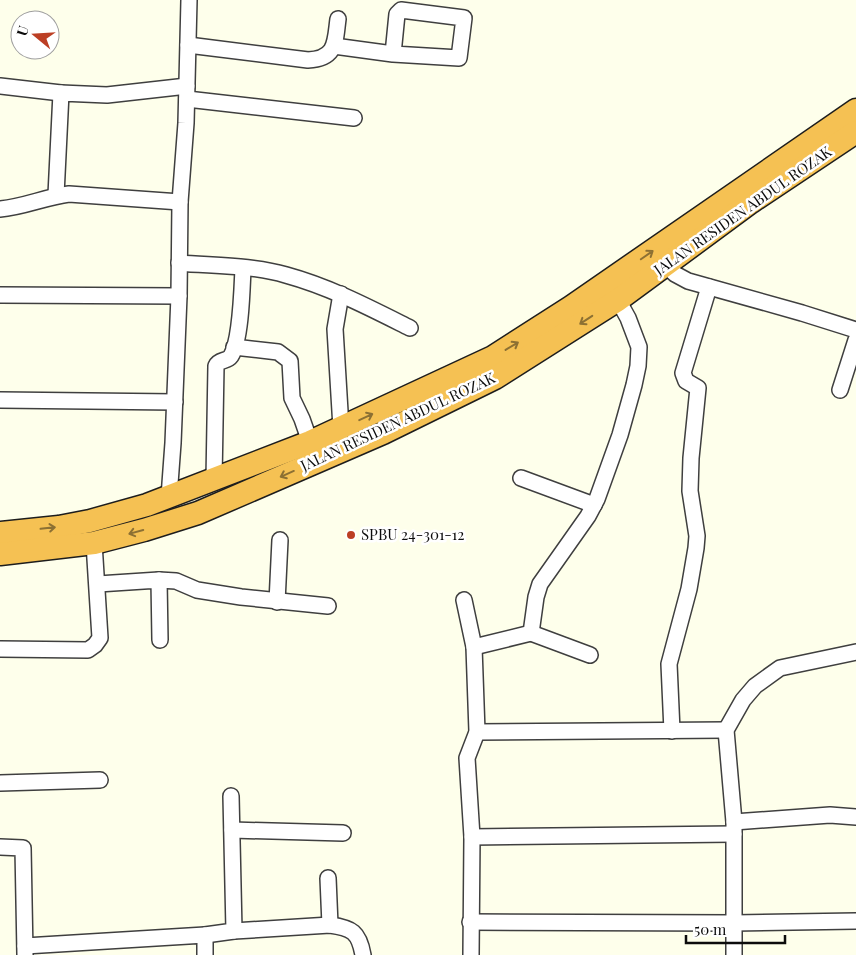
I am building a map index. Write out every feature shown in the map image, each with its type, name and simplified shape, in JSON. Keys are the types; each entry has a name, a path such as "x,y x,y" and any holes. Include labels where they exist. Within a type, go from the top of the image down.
{"highway":[{"name":"JALAN RESIDEN ABDUL ROZAK","path":"0,554 94,543 198,513 383,432 495,378 618,300 852,129"},
{"name":"JALAN RESIDEN ABDUL ROZAK","path":"0,534 59,527 90,521 125,512 169,497 310,442 447,380 522,340 852,129"}],"street":[{"path":"169,497 175,402 180,202 187,92 189,0"},
{"path":"334,46 393,54 459,58 464,18 401,10 397,14 393,54"},
{"path":"188,45 319,60 327,56 334,46 338,18"},
{"path":"0,86 61,93 107,95 187,92 354,118"},
{"path":"56,196 61,93"},
{"path":"0,209 16,208 56,196 70,194 180,202"},
{"path":"179,263 243,268 286,274 341,294 410,328"},
{"path":"666,266 675,274 688,281 856,330"},
{"path":"214,479 216,366 220,361 229,358 234,347 238,332 243,268"},
{"path":"672,730 669,664 688,589 697,536 690,492 698,388 686,381 683,373 709,287"},
{"path":"341,294 335,329 341,428"},
{"path":"0,295 179,296"},
{"path":"532,633 536,597 540,584 594,505 620,436 638,366 639,347 628,318 618,300"},
{"path":"840,390 856,340"},
{"path":"234,347 278,352 290,361 292,398 310,442"},
{"path":"0,400 175,402"},
{"path":"521,478 594,505"},
{"path":"277,602 280,540"},
{"path":"0,649 88,650 95,646 100,638 94,543"},
{"path":"98,584 159,580 176,581 197,590 277,602 328,606"},
{"path":"159,580 160,640"},
{"path":"464,600 474,647 477,732 467,758 472,837 471,955"},
{"path":"474,647 532,633 590,654"},
{"path":"734,955 734,828 726,730 743,700 767,676 780,668 856,652"},
{"path":"477,732 726,730"},
{"path":"0,783 100,780"},
{"path":"231,796 234,930"},
{"path":"472,837 734,828 830,815 856,817"},
{"path":"232,830 343,833"},
{"path":"0,847 23,848 25,950 97,948 234,930 330,925 343,926 354,931 361,943 363,955"},
{"path":"328,878 330,925"},
{"path":"470,922 734,923 856,921"},
{"path":"205,935 205,955"}],"place":[{"name":"SPBU 24-301-12","path":"351,535"}]}
